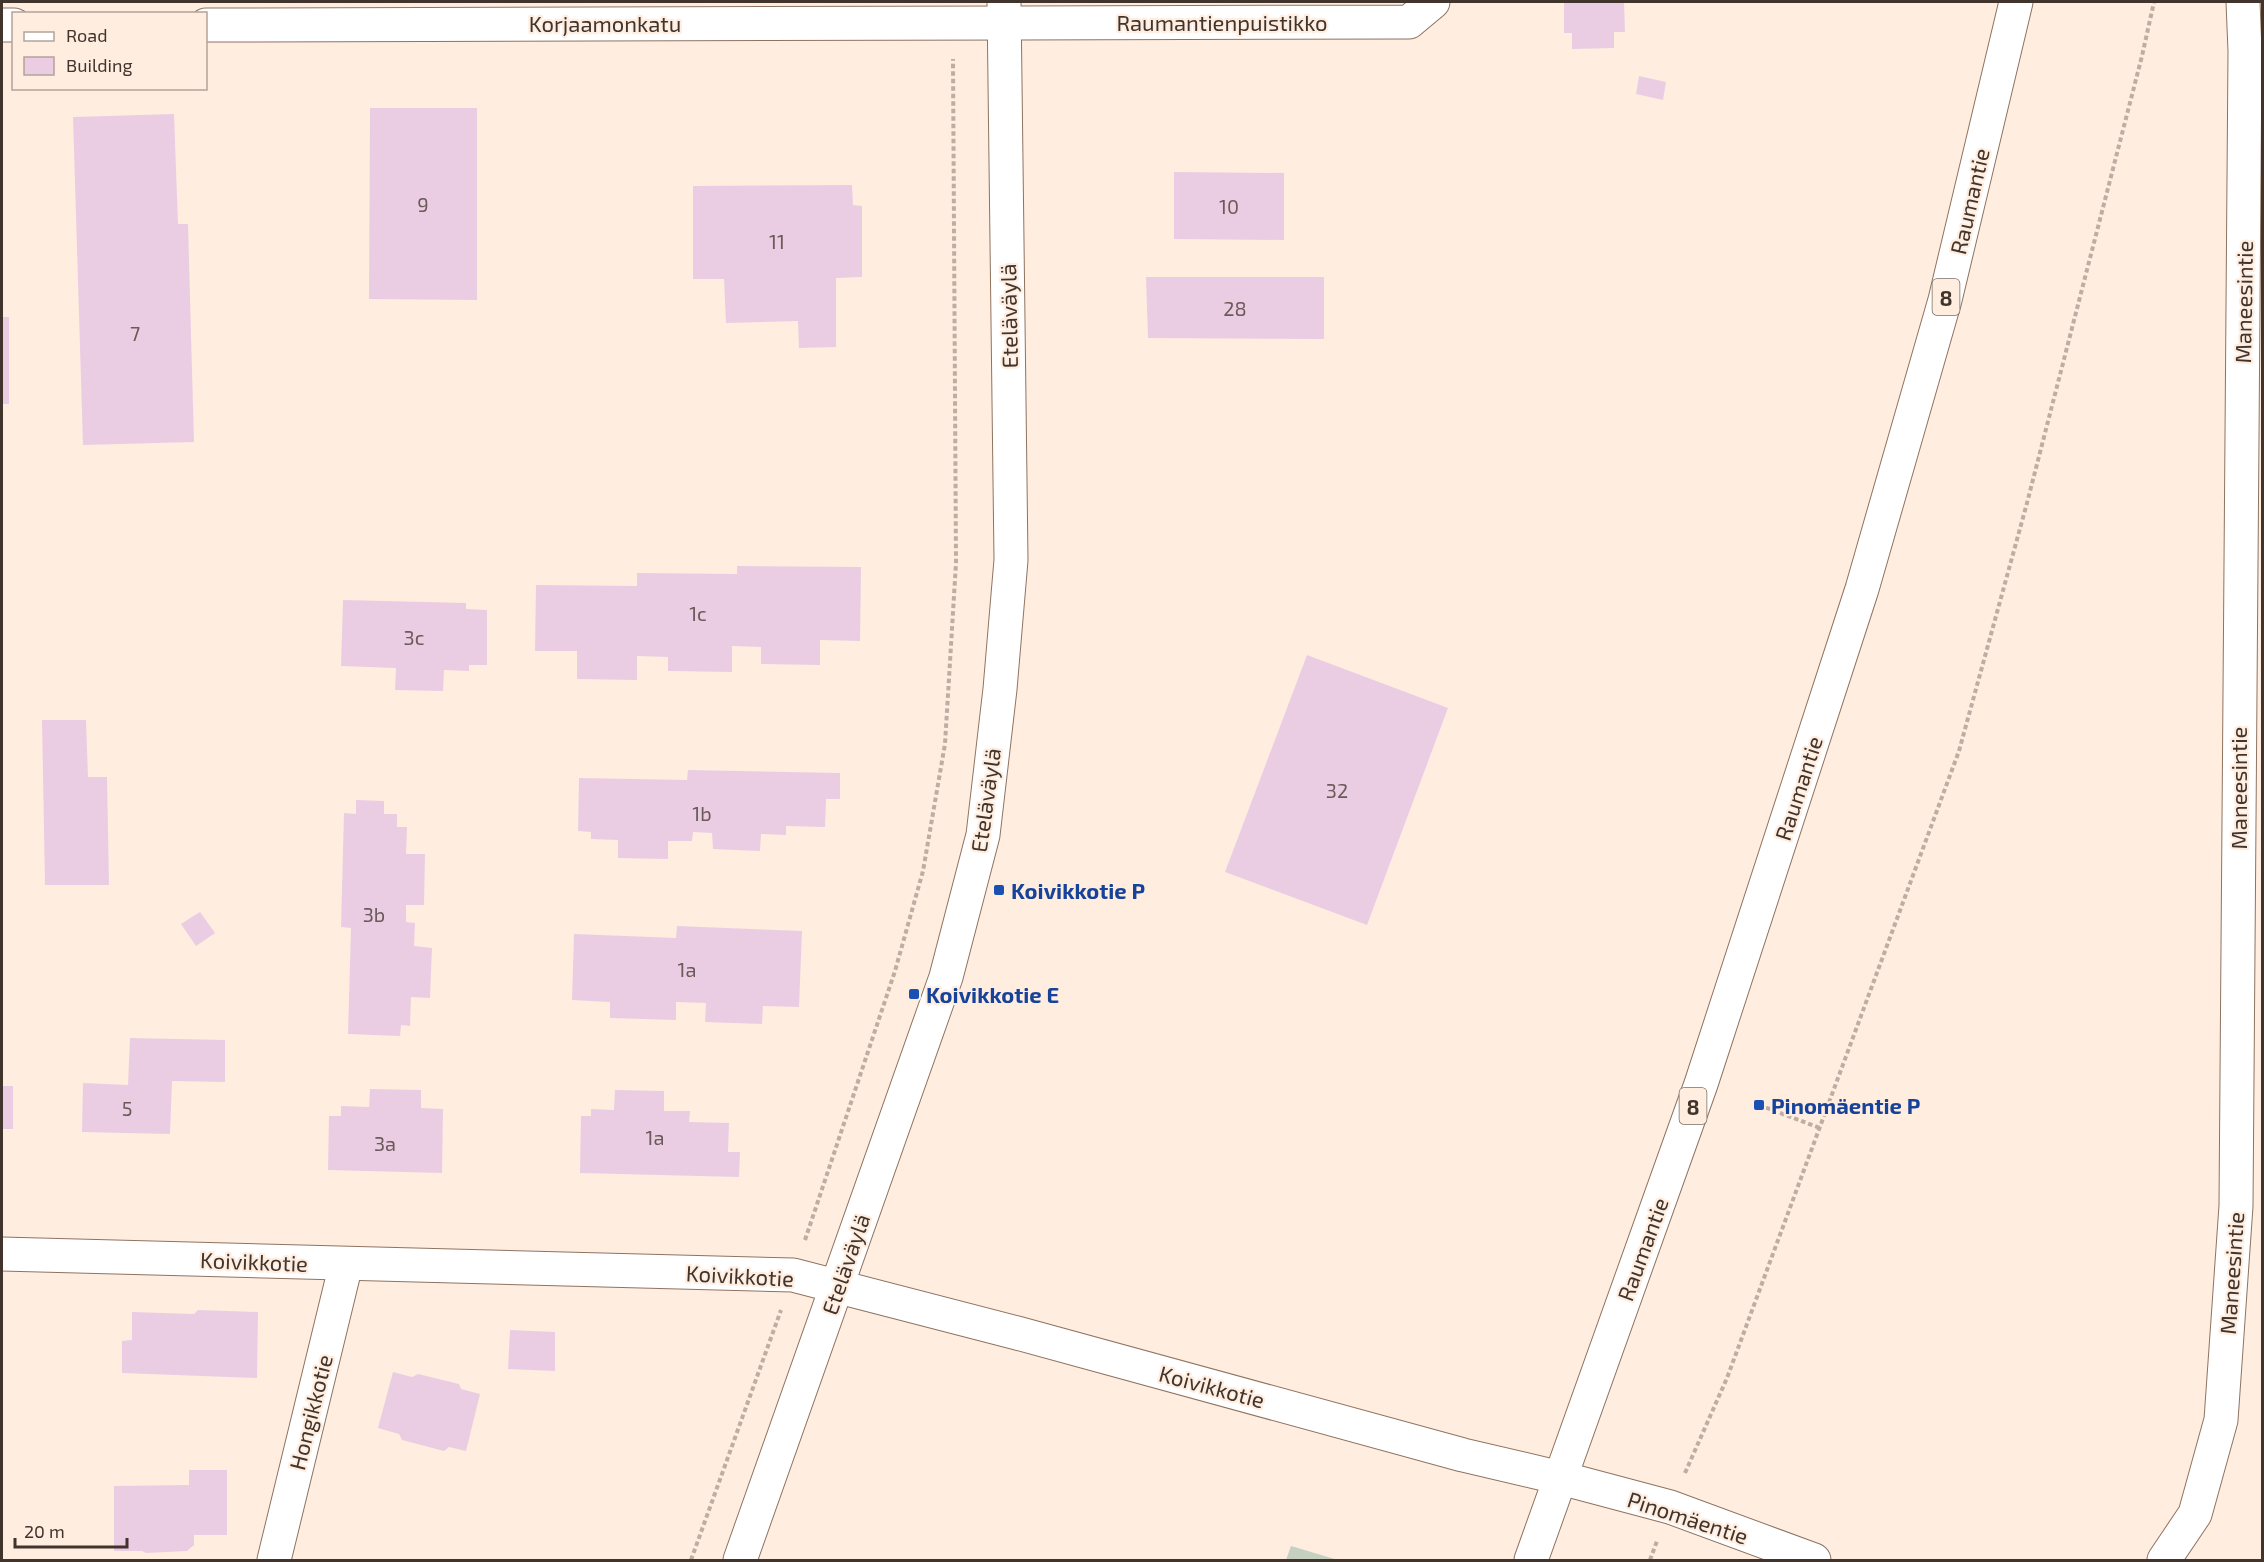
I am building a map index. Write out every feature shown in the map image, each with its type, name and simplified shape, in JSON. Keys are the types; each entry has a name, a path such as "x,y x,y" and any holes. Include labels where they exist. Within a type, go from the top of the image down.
{"main road":[{"name":"Raumantienpuistikko","path":"1004,12 1409,22 1433,2"},
{"name":"Raumantie","path":"1532,1560 1701,1084 1862,589 1945,300 2016,2"},
{"name":"Maneesintie","path":"2164,1560 2195,1514 2221,1420 2236,1206 2245,51 2243,2"},
{"name":"Korjaamonkatu","path":"207,24 952,22 1004,12"},
{"name":"Eteläväylä","path":"740,1560 946,977 983,835 1000,689 1011,560 1004,12"},
{"name":"Koivikkotie","path":"2,1254 793,1275 1463,1455 1561,1478"},
{"name":"Hongikkotie","path":"274,1560 346,1264"},
{"name":"Pinomäentie","path":"1561,1478 1670,1508 1814,1560"}],"path":[{"path":"1670,1508 1727,1378 1959,751 2033,480 2154,2"},
{"path":"691,1560 793,1275 895,971 923,871 945,744 956,563 952,22"},
{"path":"1759,1105 1820,1128"}],"green space":[{"path":"1291,1546 1338,1560 1286,1560"}],"building":[{"path":"1564,2 1624,2 1625,32 1614,32 1614,48 1572,49 1572,33 1564,33"},
{"path":"1639,76 1666,82 1663,100 1636,94"},
{"path":"370,108 477,108 477,300 369,299"},
{"path":"174,114 178,224 188,224 194,442 83,445 73,117"},
{"path":"1174,172 1284,173 1284,240 1174,239"},
{"path":"852,185 853,205 862,206 862,277 836,278 836,347 799,348 798,321 726,323 724,279 693,279 693,186"},
{"path":"1146,277 1324,277 1324,339 1148,338"},
{"path":"2,317 9,317 9,404 2,404"},
{"path":"737,566 861,567 860,641 820,640 820,665 761,664 761,647 732,646 732,672 668,671 668,657 637,656 637,680 577,679 577,651 535,651 536,585 637,586 637,573 737,574"},
{"path":"343,600 466,603 466,609 487,610 487,665 469,665 469,671 444,670 443,691 395,690 396,668 341,666"},
{"path":"1307,655 1448,708 1367,925 1225,872"},
{"path":"42,720 86,720 88,777 107,777 109,885 45,885"},
{"path":"688,770 840,773 840,799 826,799 825,827 786,826 786,835 761,834 760,851 713,849 712,833 693,832 692,841 668,841 668,859 618,858 618,840 591,839 591,832 578,831 579,778 687,780"},
{"path":"356,800 384,801 384,814 397,814 397,827 407,827 406,854 425,854 424,905 406,905 406,922 415,923 414,946 432,948 430,998 411,997 410,1026 401,1025 400,1036 348,1034 351,928 341,927 344,813 356,814"},
{"path":"200,912 215,933 196,946 181,924"},
{"path":"677,926 802,931 799,1007 763,1006 762,1024 705,1022 706,1003 676,1002 676,1020 610,1018 610,1002 572,1000 574,934 676,938"},
{"path":"130,1038 225,1040 225,1082 172,1081 170,1134 82,1132 83,1083 128,1085"},
{"path":"2,1086 13,1086 13,1129 2,1129"},
{"path":"370,1089 421,1090 421,1108 443,1109 442,1173 328,1170 329,1116 341,1116 341,1106 369,1107"},
{"path":"615,1090 664,1091 664,1111 690,1111 689,1122 729,1123 728,1152 740,1152 739,1177 580,1173 581,1116 591,1116 591,1109 614,1110"},
{"path":"198,1310 258,1312 257,1378 122,1373 122,1341 132,1340 132,1312 194,1314"},
{"path":"510,1330 555,1332 555,1371 508,1369"},
{"path":"393,1372 412,1377 418,1374 459,1384 461,1389 480,1394 466,1451 449,1447 444,1451 402,1440 399,1434 378,1428"},
{"path":"189,1470 227,1470 227,1535 194,1535 194,1545 187,1551 146,1553 114,1551 114,1486 189,1485"}],"place":[{"name":"Koivikkotie P","path":"999,890"},
{"name":"Koivikkotie E","path":"914,994"},
{"name":"Pinomäentie P","path":"1759,1105"}]}
